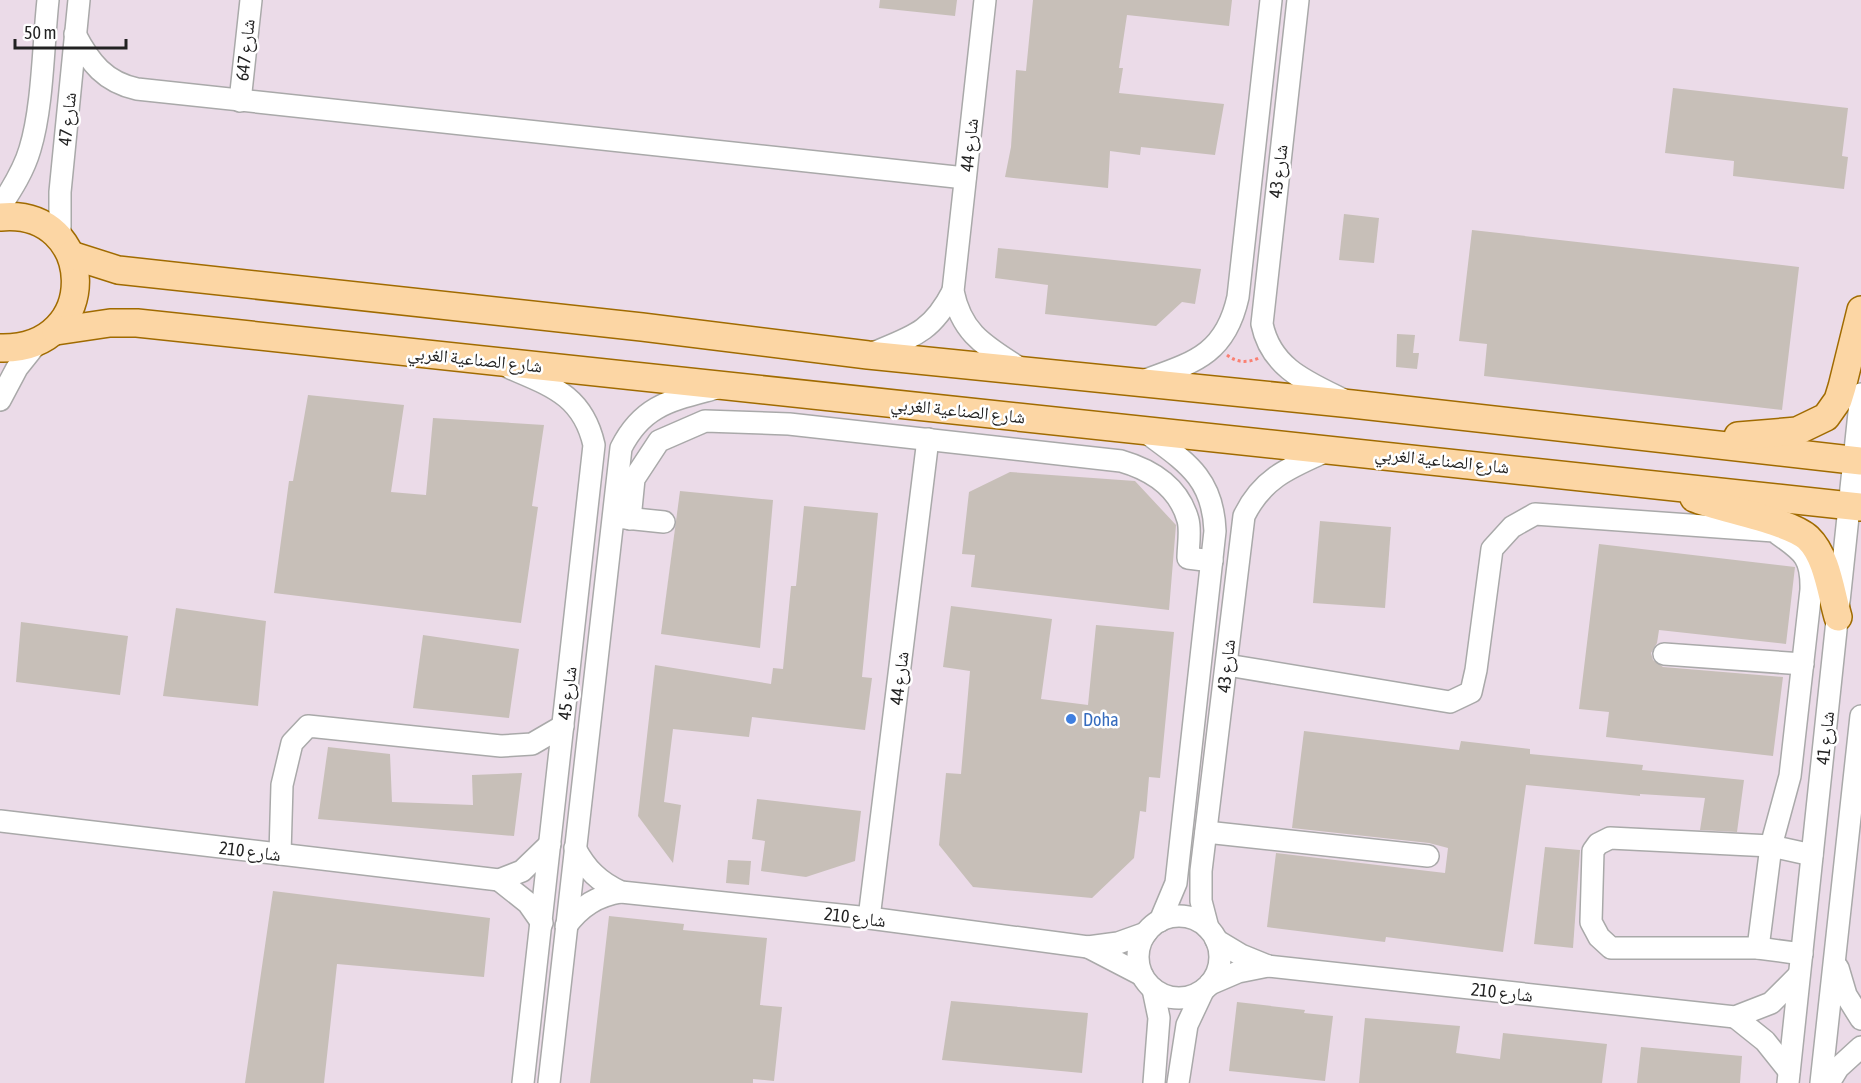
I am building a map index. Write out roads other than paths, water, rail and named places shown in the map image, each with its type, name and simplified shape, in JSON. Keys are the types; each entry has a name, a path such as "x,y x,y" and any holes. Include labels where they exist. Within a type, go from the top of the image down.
{"main road":[{"path":"0,217 14,216 36,221 66,247 118,270 642,327 868,355 1353,404 1858,461"},
{"path":"47,337 68,315 76,295 76,274 66,247"},
{"path":"1704,444 1759,433 1797,431 1826,417 1838,400 1861,310"},
{"name":"شارع الصناعية الغربي","path":"0,348 18,349 47,337 100,324 137,323 1856,506"},
{"path":"1650,483 1722,509 1784,525 1808,538 1824,568 1838,616"}],"street":[{"name":"شارع 47","path":"0,207 22,170 35,128 48,0"},
{"name":"شارع 47","path":"66,247 60,192 79,0"},
{"name":"شارع 647","path":"240,100 251,0"},
{"name":"شارع 44","path":"985,0 953,291 963,322 973,336 1024,371"},
{"name":"شارع 43","path":"1140,382 1191,362 1217,345 1233,317 1238,297 1271,0"},
{"name":"شارع 43","path":"1298,0 1262,324 1272,353 1295,374 1353,404"},
{"path":"75,34 86,55 97,69 120,85 965,178"},
{"name":"شارع 44","path":"868,355 923,331 935,321 953,291"},
{"path":"0,400 17,368 47,337"},
{"name":"شارع 45","path":"490,360 562,393 579,408 589,425 594,445 523,1083"},
{"name":"شارع 45","path":"549,1083 575,848 621,518 621,448 636,423 661,405 730,385"},
{"name":"شارع 41","path":"1789,1077 1838,616 1856,506 1861,394"},
{"path":"664,522 621,518 634,479 659,441 705,421 789,424 1121,461 1142,467 1174,489 1189,522 1188,558 1212,561"},
{"name":"شارع 43","path":"1143,430 1199,475 1209,492 1214,511 1212,561 1176,883 1153,927"},
{"name":"شارع 44","path":"869,918 928,439"},
{"name":"شارع 43","path":"1212,934 1200,887 1240,533 1244,516 1263,486 1292,467 1331,449"},
{"path":"1227,664 1450,702 1471,692 1492,549 1512,527 1535,514 1774,531 1803,552 1811,568 1790,776 1771,846 1758,948"},
{"path":"1664,654 1803,664"},
{"name":"شارع 41","path":"1821,1083 1861,716"},
{"path":"280,855 282,785 292,743 308,726 501,746 532,744 563,726"},
{"name":"شارع 210","path":"1,822 499,880"},
{"path":"1206,832 1428,856"},
{"path":"1802,954 1758,948 1611,948 1599,937 1591,922 1593,851 1598,844 1610,838 1771,846 1812,855"},
{"path":"499,880 522,871 550,844"},
{"name":"شارع 210","path":"575,848 589,870 609,887 621,892 869,918 1088,947 1118,943 1153,927"},
{"path":"499,880 528,903 542,922"},
{"name":"شارع 210","path":"566,926 574,915 595,899 621,892"},
{"path":"1154,1083 1159,1018 1139,949 1153,927 1180,916 1200,922 1212,934 1220,948 1219,967 1187,1025 1178,1083"},
{"name":"شارع 210","path":"1212,934 1241,955 1269,966 1735,1017 1771,1003 1799,975"},
{"name":"شارع 210","path":"1088,947 1148,982"},
{"path":"1835,958 1846,995 1861,1019"},
{"name":"شارع 210","path":"1207,987 1238,972 1269,966"},
{"path":"1148,982 1178,998 1207,987"},
{"path":"1735,1017 1765,1041 1789,1077"},
{"path":"1829,1083 1838,1068 1861,1047"}],"place":[{"name":"Doha","path":"1071,719"}]}
